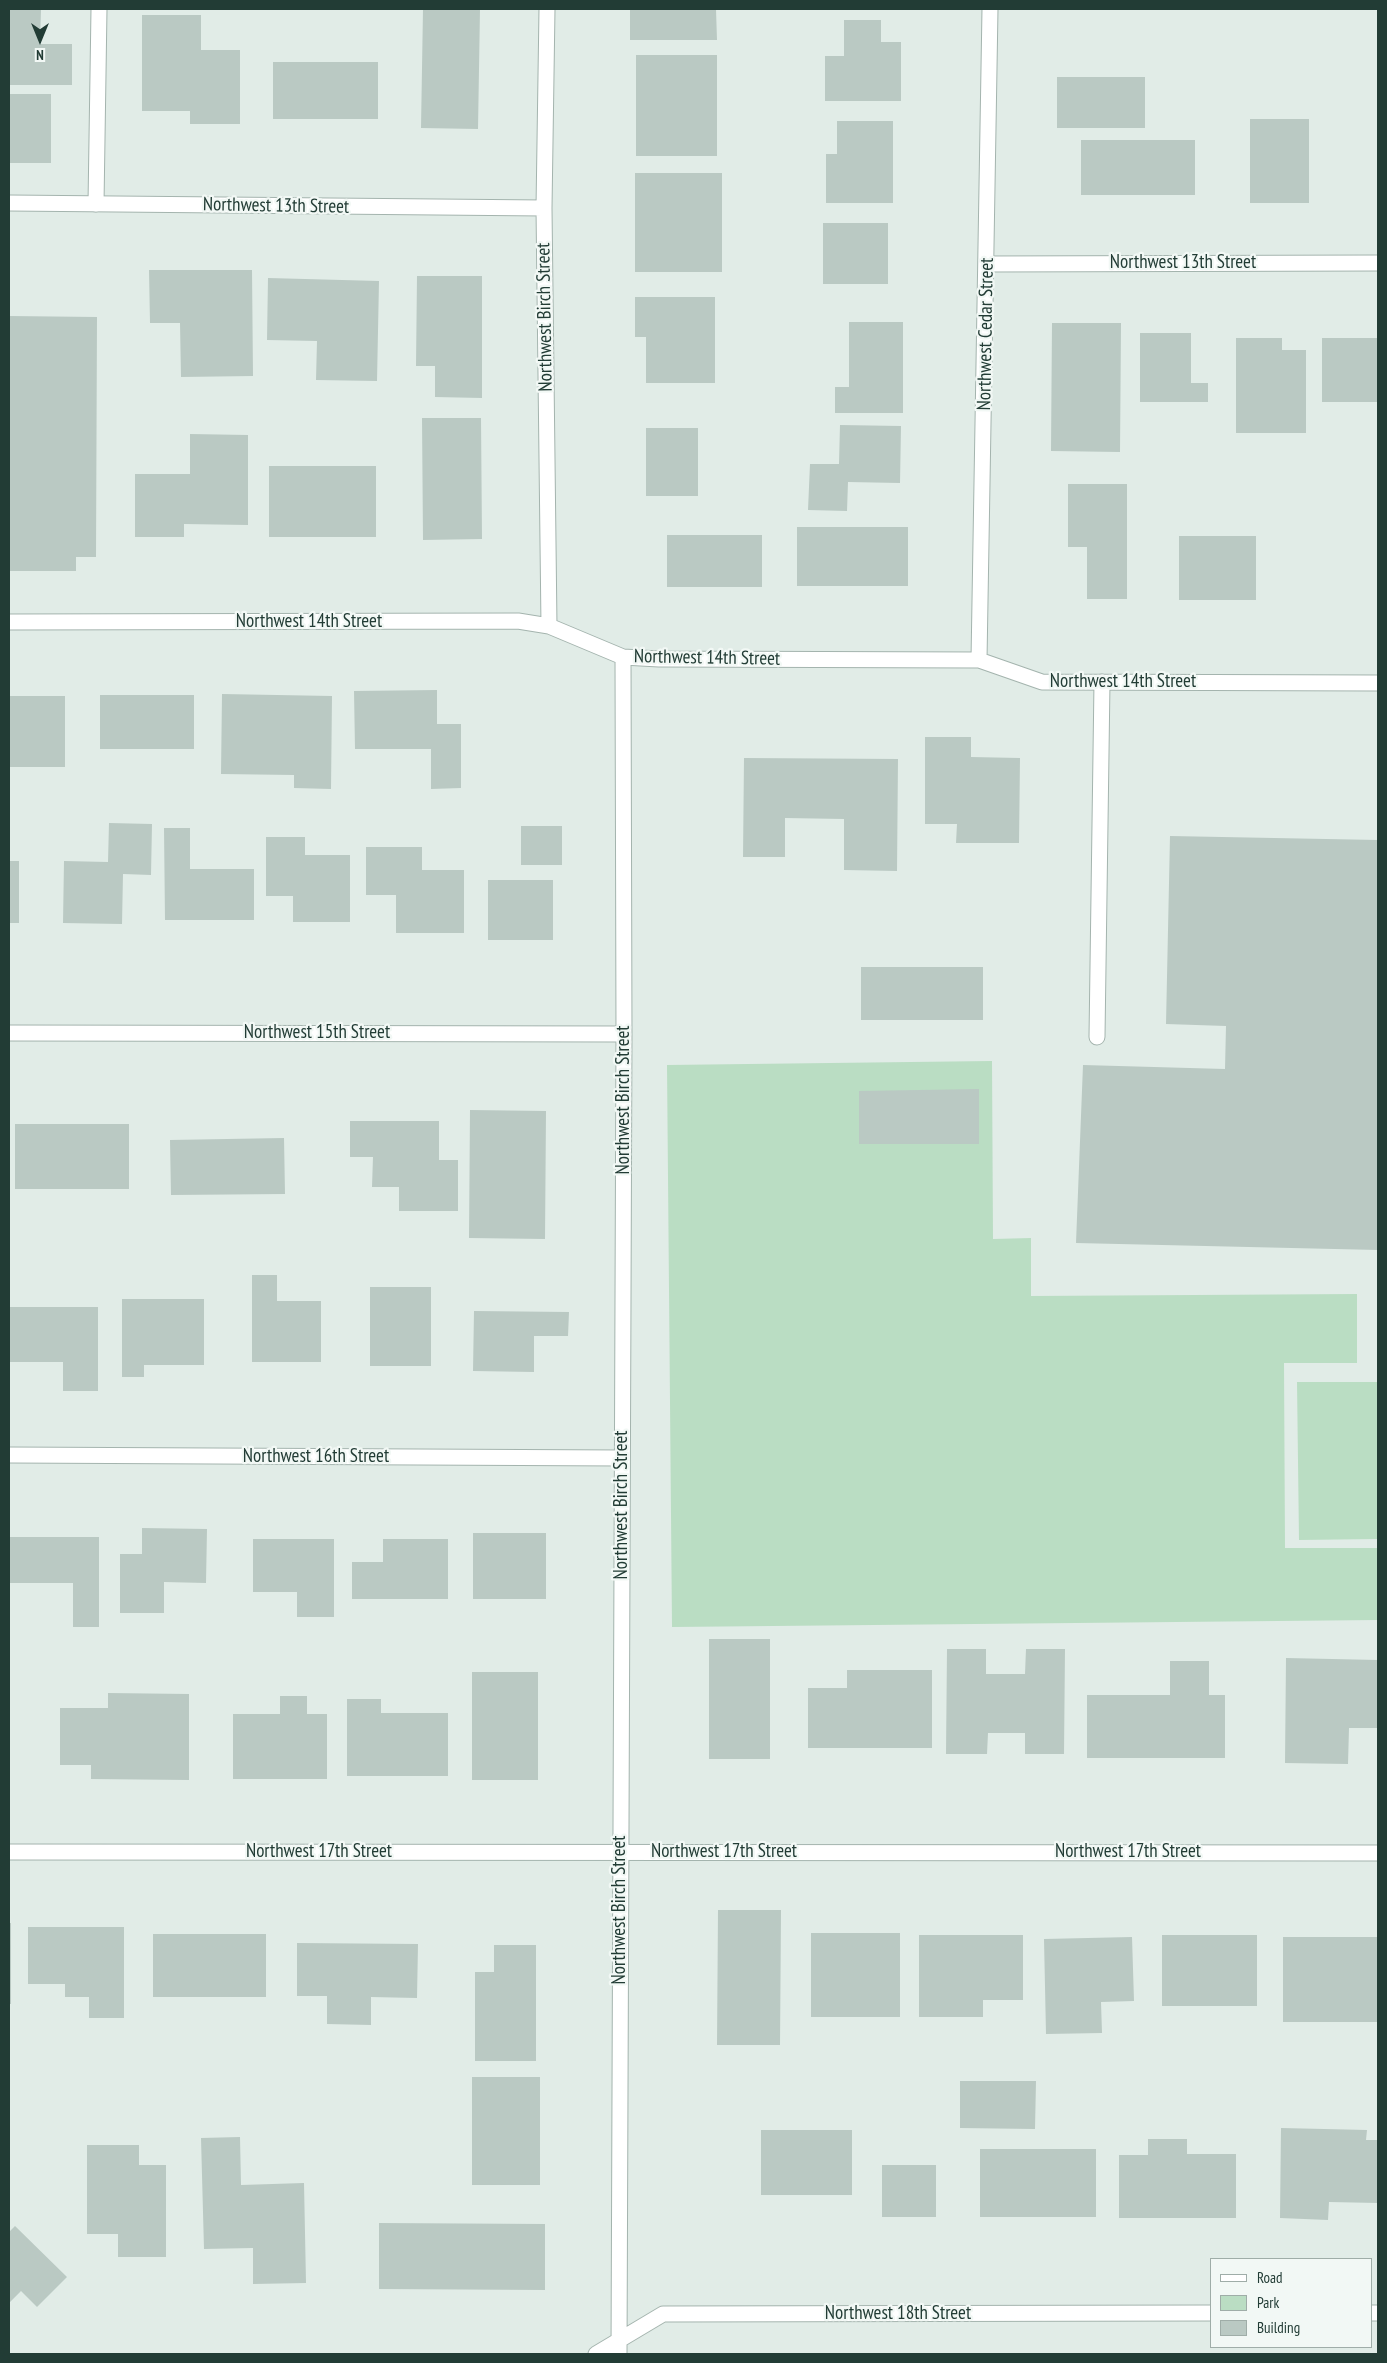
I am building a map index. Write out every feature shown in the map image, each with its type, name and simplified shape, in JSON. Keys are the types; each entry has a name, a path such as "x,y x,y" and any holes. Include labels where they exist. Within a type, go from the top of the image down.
{"street":[{"path":"96,204 99,9"},
{"name":"Northwest Birch Street","path":"547,9 544,208 549,626"},
{"name":"Northwest Cedar Street","path":"979,660 990,9"},
{"name":"Northwest 13th Street","path":"9,203 544,208"},
{"name":"Northwest 13th Street","path":"987,264 1378,263"},
{"name":"Northwest 14th Street","path":"9,622 518,622 549,626 623,657 658,659 979,660 1042,682 1378,683"},
{"name":"Northwest Birch Street","path":"619,2348 624,1034 623,657"},
{"path":"1097,1037 1102,682"},
{"name":"Northwest 15th Street","path":"9,1033 624,1034"},
{"name":"Northwest 16th Street","path":"9,1455 622,1458"},
{"name":"Northwest 17th Street","path":"9,1852 1378,1853"},
{"name":"Northwest 18th Street","path":"596,2354 619,2348 663,2314 1210,2313"}],"green space":[{"path":"992,1061 993,1239 1031,1238 1031,1296 1357,1294 1357,1363 1284,1363 1285,1548 1378,1548 1378,1620 672,1627 667,1065"},
{"path":"1297,1382 1378,1382 1378,1539 1299,1540"}],"building":[{"path":"9,9 41,9 40,44 72,44 72,85 9,85"},
{"path":"423,9 480,9 478,129 421,128"},
{"path":"630,9 716,9 717,40 630,40"},
{"path":"142,15 201,15 201,50 240,50 240,124 190,124 190,111 142,111"},
{"path":"844,20 881,20 881,42 901,42 901,101 825,101 825,56 844,56"},
{"path":"636,55 717,55 717,156 636,156"},
{"path":"273,62 378,62 378,119 273,119"},
{"path":"1057,77 1145,77 1145,128 1057,128"},
{"path":"9,94 51,94 51,163 9,163"},
{"path":"1250,119 1309,119 1309,203 1250,203"},
{"path":"837,121 893,121 893,203 826,203 826,154 837,154"},
{"path":"1081,140 1195,140 1195,195 1081,195"},
{"path":"635,173 722,173 722,272 635,272"},
{"path":"823,223 888,223 888,284 823,284"},
{"path":"149,270 252,270 253,376 181,377 180,323 150,323"},
{"path":"417,276 482,276 482,398 435,397 435,366 416,366"},
{"path":"268,278 379,281 377,381 316,380 317,341 267,340"},
{"path":"635,297 715,297 715,383 646,383 646,337 635,337"},
{"path":"9,316 97,317 96,557 76,557 76,571 9,571"},
{"path":"849,322 903,322 903,413 835,413 835,387 849,387"},
{"path":"1052,323 1121,323 1120,452 1051,451"},
{"path":"1140,333 1191,333 1191,383 1208,383 1208,402 1140,402"},
{"path":"1236,338 1282,338 1282,350 1306,350 1306,433 1236,433"},
{"path":"1322,338 1378,338 1378,402 1322,402"},
{"path":"422,418 481,418 482,539 423,540"},
{"path":"840,425 901,426 900,483 848,482 847,511 808,510 810,464 839,464"},
{"path":"646,428 698,428 698,496 646,496"},
{"path":"190,434 248,435 248,525 184,524 184,537 135,537 135,474 190,474"},
{"path":"269,466 376,466 376,537 269,537"},
{"path":"1068,484 1127,484 1127,599 1087,599 1087,547 1068,547"},
{"path":"797,527 908,527 908,586 797,586"},
{"path":"667,535 762,535 762,587 667,587"},
{"path":"1179,536 1256,536 1256,600 1179,600"},
{"path":"437,690 437,724 461,724 461,788 431,789 431,749 355,749 354,691"},
{"path":"222,694 332,696 331,789 294,788 294,775 221,774"},
{"path":"100,695 194,695 194,749 100,749"},
{"path":"9,696 65,696 65,767 9,767"},
{"path":"925,737 971,737 971,757 1020,758 1019,843 956,843 957,824 925,824"},
{"path":"744,758 898,759 897,871 844,870 844,819 785,818 785,857 743,857"},
{"path":"109,823 152,824 151,875 123,874 122,924 63,923 64,861 108,862"},
{"path":"521,826 562,826 562,865 521,865"},
{"path":"164,828 190,828 190,869 254,869 254,920 165,920"},
{"path":"1170,836 1378,840 1378,1250 1076,1243 1083,1065 1225,1069 1226,1026 1166,1024"},
{"path":"266,837 305,837 305,855 350,855 350,922 293,922 293,896 266,896"},
{"path":"366,847 422,847 422,870 464,870 464,933 396,933 396,895 366,895"},
{"path":"9,861 19,861 19,923 9,923"},
{"path":"488,880 553,880 553,940 488,940"},
{"path":"861,967 983,967 983,1020 861,1020"},
{"path":"979,1089 979,1144 859,1144 859,1091"},
{"path":"470,1110 546,1111 545,1239 469,1238"},
{"path":"350,1121 439,1121 439,1160 458,1160 458,1211 399,1211 399,1187 372,1187 373,1157 350,1157"},
{"path":"15,1124 129,1124 129,1189 15,1189"},
{"path":"284,1138 285,1194 171,1195 170,1140"},
{"path":"252,1275 277,1275 277,1301 321,1301 321,1362 252,1362"},
{"path":"370,1287 431,1287 431,1366 370,1366"},
{"path":"122,1299 204,1299 204,1365 144,1365 144,1377 122,1377"},
{"path":"9,1307 98,1307 98,1391 63,1391 63,1362 9,1362"},
{"path":"474,1311 569,1312 568,1336 534,1336 534,1372 473,1371"},
{"path":"142,1528 207,1529 206,1583 164,1582 164,1613 120,1613 120,1554 142,1554"},
{"path":"473,1533 546,1533 546,1599 473,1599"},
{"path":"9,1537 99,1537 99,1627 73,1627 73,1583 9,1583"},
{"path":"253,1539 334,1539 334,1617 297,1617 297,1592 253,1592"},
{"path":"383,1539 448,1539 448,1599 352,1599 352,1562 383,1562"},
{"path":"709,1639 770,1639 770,1759 709,1759"},
{"path":"947,1649 986,1649 986,1674 1025,1674 1026,1649 1065,1649 1064,1754 1025,1754 1025,1733 988,1733 987,1754 946,1754"},
{"path":"1286,1658 1378,1660 1378,1728 1349,1728 1348,1764 1285,1763"},
{"path":"1170,1661 1209,1661 1209,1695 1225,1695 1225,1758 1087,1758 1087,1695 1170,1695"},
{"path":"847,1670 932,1670 932,1748 808,1748 808,1688 847,1688"},
{"path":"472,1672 538,1672 538,1780 472,1780"},
{"path":"108,1693 189,1694 189,1780 91,1779 91,1765 60,1765 60,1708 108,1708"},
{"path":"280,1696 307,1696 307,1714 327,1714 327,1779 233,1779 233,1714 280,1714"},
{"path":"347,1699 381,1699 381,1713 448,1713 448,1776 347,1776"},
{"path":"718,1910 781,1910 780,2045 717,2045"},
{"path":"9,1923 11,1923 11,2004 9,2004"},
{"path":"28,1927 124,1927 124,2018 89,2018 89,1997 65,1997 65,1984 28,1984"},
{"path":"811,1933 900,1933 900,2017 811,2017"},
{"path":"153,1934 266,1934 266,1997 153,1997"},
{"path":"919,1935 1023,1935 1023,2000 983,2000 983,2017 919,2017"},
{"path":"1162,1935 1257,1935 1257,2006 1162,2006"},
{"path":"1132,1937 1134,2001 1101,2002 1102,2033 1046,2034 1044,1939"},
{"path":"1283,1937 1378,1937 1378,2022 1283,2022"},
{"path":"297,1943 418,1944 417,1998 371,1997 371,2025 327,2024 327,1996 297,1996"},
{"path":"494,1945 536,1945 536,2061 475,2061 475,1972 494,1972"},
{"path":"472,2077 540,2077 540,2185 472,2185"},
{"path":"960,2081 1036,2081 1035,2129 960,2128"},
{"path":"1281,2128 1367,2130 1366,2140 1378,2140 1378,2203 1329,2202 1328,2220 1280,2218"},
{"path":"761,2130 852,2130 852,2195 761,2195"},
{"path":"240,2137 241,2185 304,2183 306,2283 253,2284 253,2248 204,2249 201,2138"},
{"path":"1148,2139 1187,2139 1187,2154 1236,2154 1236,2218 1119,2218 1119,2155 1148,2155"},
{"path":"87,2145 139,2145 139,2165 166,2165 166,2257 118,2257 118,2234 87,2234"},
{"path":"980,2149 1096,2149 1096,2217 980,2217"},
{"path":"882,2165 936,2165 936,2217 882,2217"},
{"path":"379,2223 545,2224 545,2290 379,2289"},
{"path":"15,2226 67,2277 37,2307 21,2291 9,2303 9,2232"}]}
